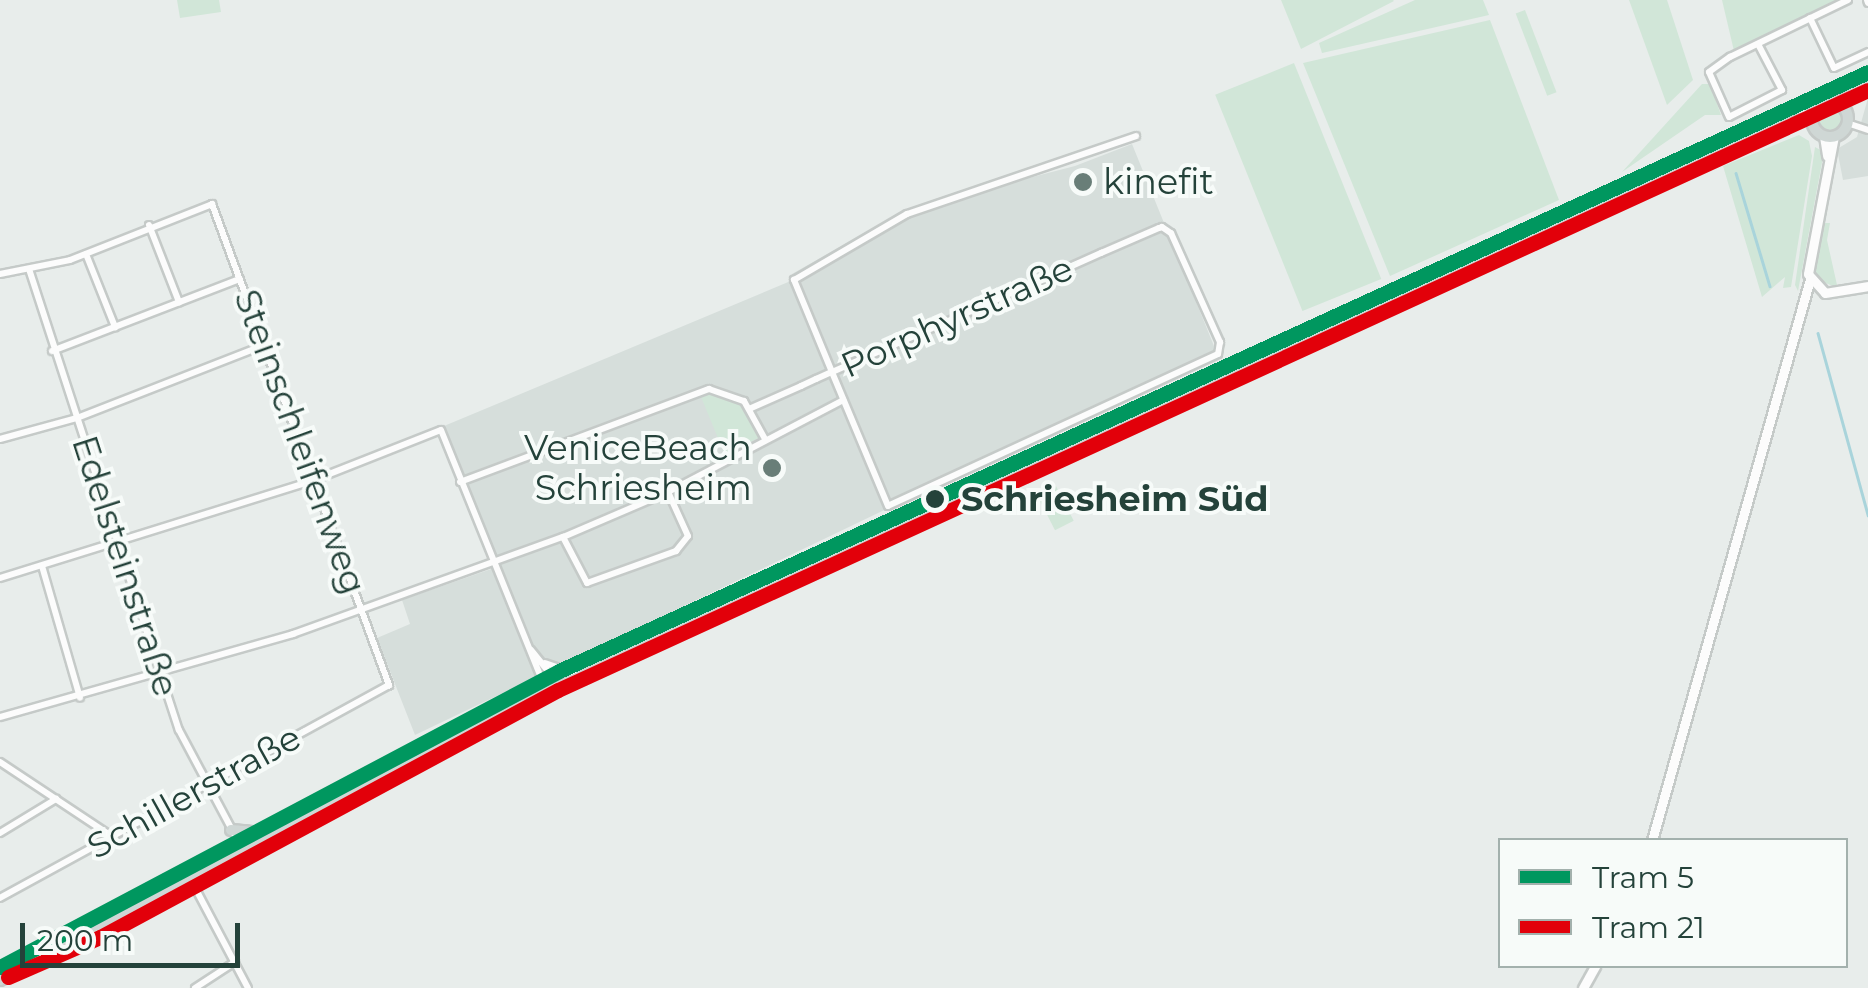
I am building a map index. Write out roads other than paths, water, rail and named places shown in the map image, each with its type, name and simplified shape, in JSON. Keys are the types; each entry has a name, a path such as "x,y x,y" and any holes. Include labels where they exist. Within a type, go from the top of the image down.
{"main road":[{"path":"0,980 581,675 1766,128 1812,118 1821,103 1838,103 1868,84"},
{"path":"1812,118 1829,136 1847,123 1838,103"},
{"path":"231,830 279,834"}],"street":[{"path":"1758,44 1782,90 1729,117 1708,74 1758,44 1848,0"},
{"path":"1810,18 1834,68 1868,52"},
{"path":"1847,123 1868,130"},
{"path":"0,717 159,676 362,610 563,537 668,492 843,400 794,280 906,214 1136,136"},
{"path":"1653,838 1809,276 1829,136"},
{"name":"Steinschleifenweg","path":"149,225 208,202 389,684"},
{"path":"0,274 86,254 149,225 179,302"},
{"name":"Porphyrstraße","path":"749,408 1166,228 1220,342 1218,354 888,506 843,400"},
{"path":"86,254 114,327"},
{"name":"Edelsteinstraße","path":"29,269 52,352 77,418 159,676 205,786 244,853"},
{"path":"1809,276 1820,290"},
{"path":"52,352 240,279"},
{"path":"1798,309 1820,290 1868,286"},
{"path":"0,439 77,418 264,345"},
{"path":"460,482 709,389 728,391 749,408 764,439"},
{"path":"0,578 314,480 440,430 548,692"},
{"path":"563,537 587,583 676,551 688,536 668,492"},
{"path":"42,566 80,698"},
{"path":"527,645 546,664 581,675"},
{"path":"546,664 548,692"},
{"name":"Schillerstraße","path":"0,898 389,684"},
{"path":"0,762 112,837"},
{"path":"0,833 56,798"},
{"path":"192,880 248,988"},
{"path":"195,988 235,962"}],"waterway":[{"path":"1736,173 1770,286"},
{"path":"1818,333 1868,515"}],"tram line":[{"name":"5","path":"0,967 559,671 1868,72"},
{"name":"21","path":"8,977 100,937 558,690 1868,90"}],"place":[{"name":"kinefit","path":"1083,182"},
{"name":"VeniceBeach Schriesheim","path":"772,468"},
{"name":"Schriesheim Süd","path":"935,499"}]}
